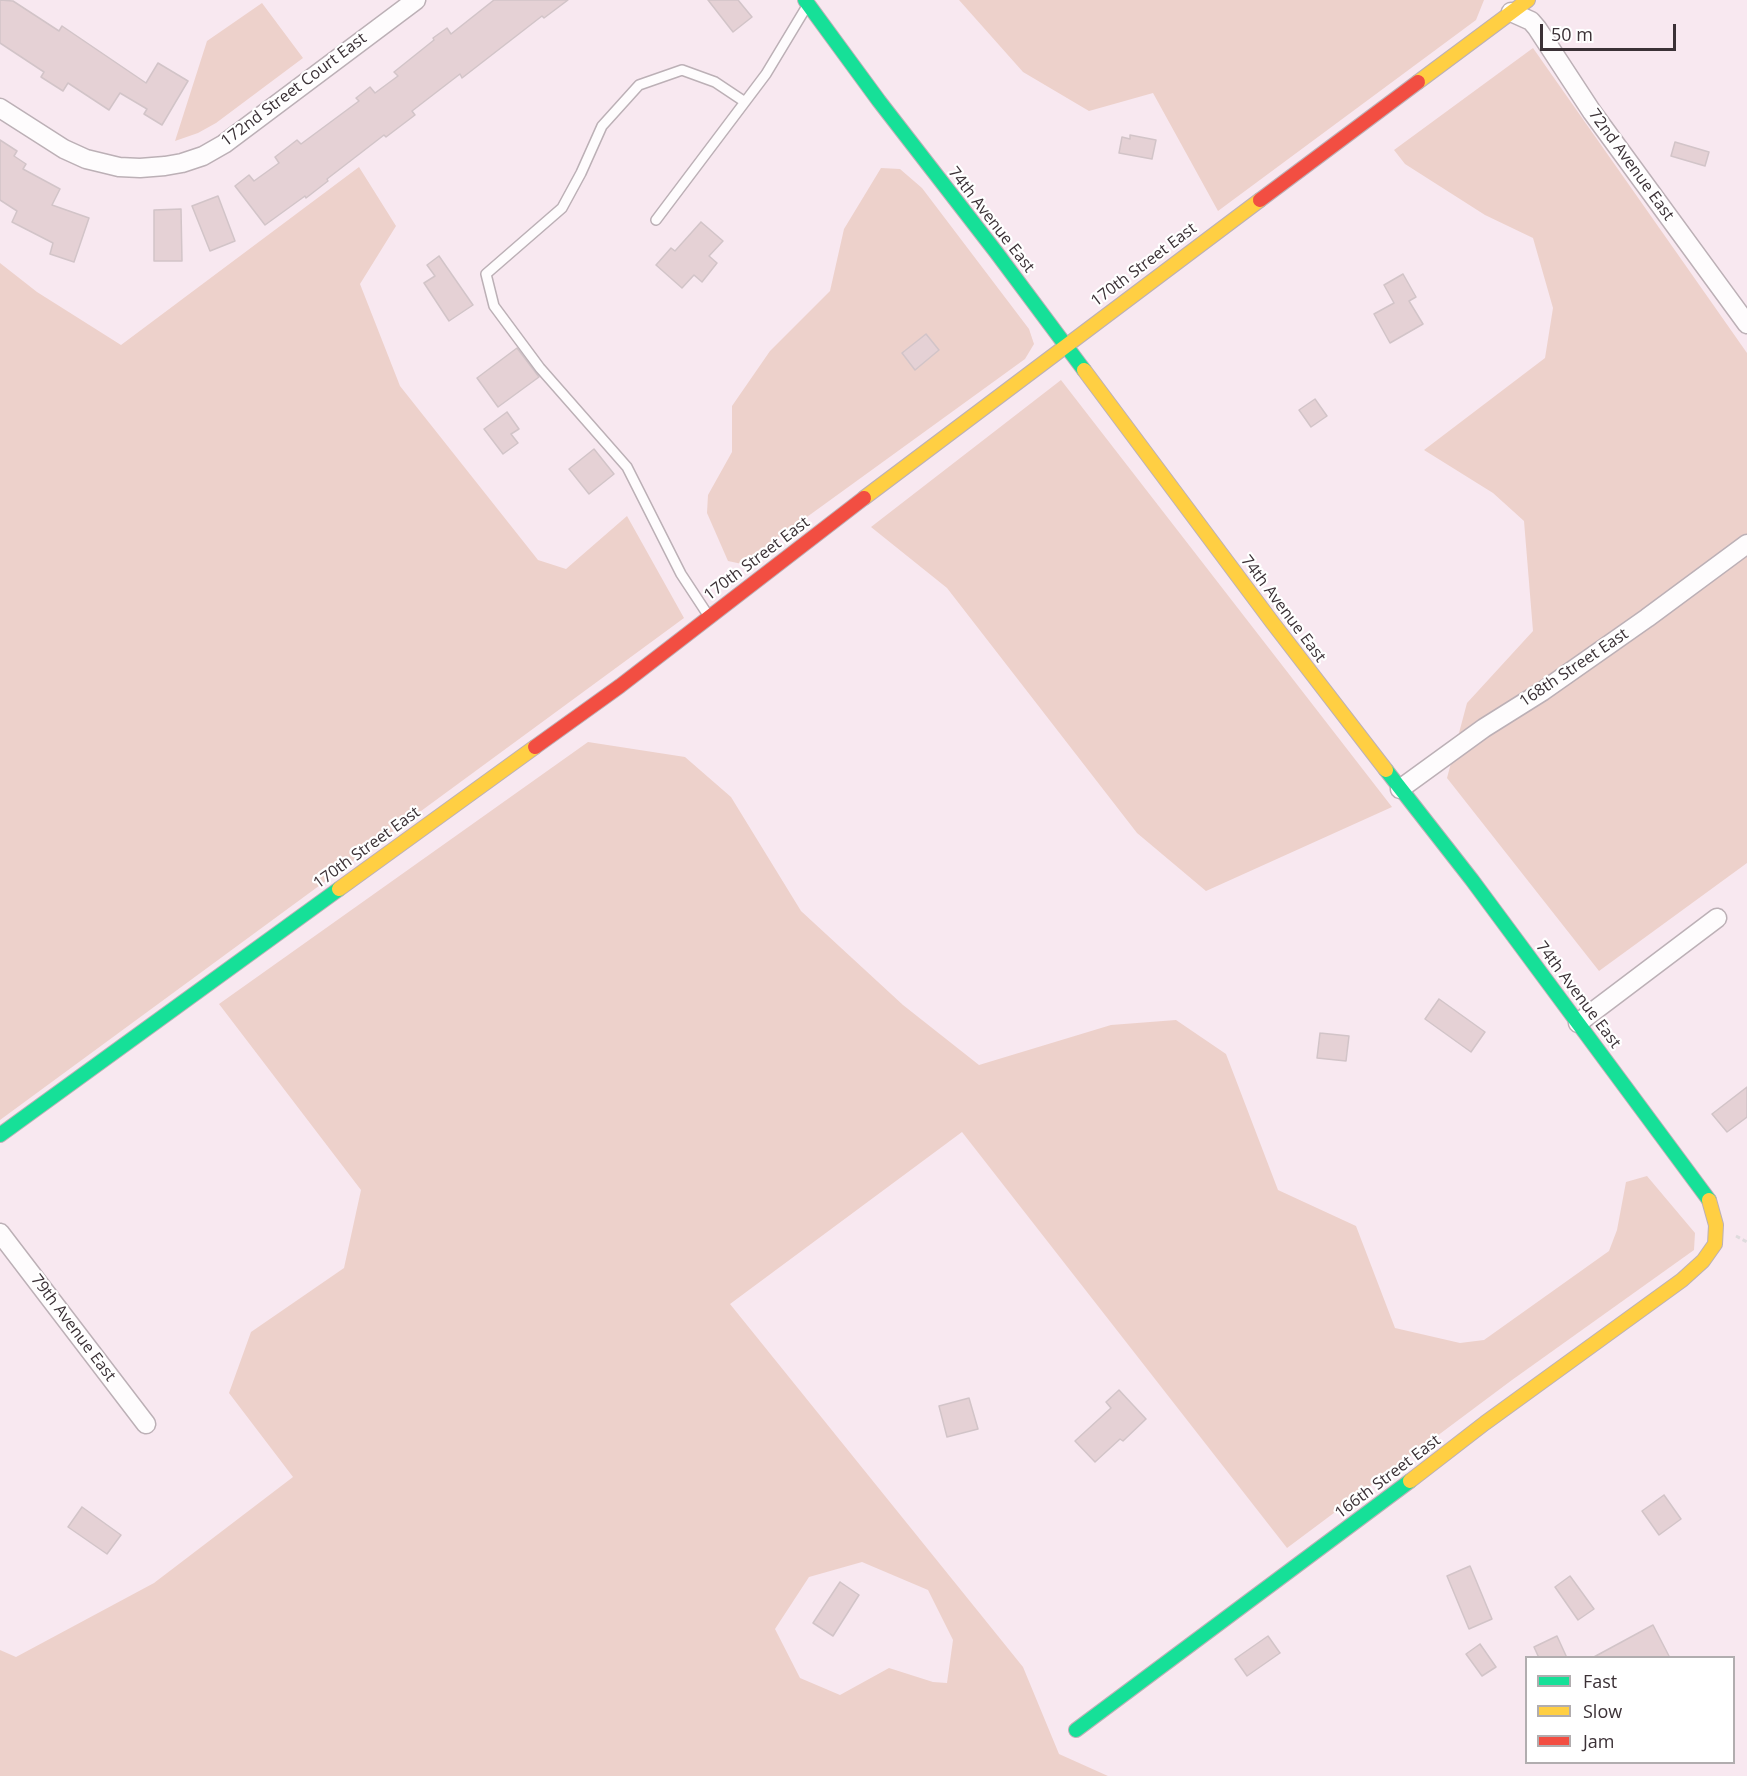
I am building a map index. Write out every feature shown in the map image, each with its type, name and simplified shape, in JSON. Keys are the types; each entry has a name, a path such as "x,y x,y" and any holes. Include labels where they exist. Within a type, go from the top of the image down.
{"street":[{"name":"172nd Street Court East","path":"0,108 86,159 119,167 165,166 203,156 224,144 416,0"},
{"name":"170th Street East","path":"0,1135 620,686 1065,345 1527,0"},
{"name":"74th Avenue East","path":"806,2 1272,622 1472,880 1711,1203 1716,1225 1715,1244"},
{"name":"72nd Avenue East","path":"1511,12 1531,21 1537,28 1592,112 1747,324"},
{"name":"168th Street East","path":"1400,789 1484,728 1543,691 1647,618 1747,544"},
{"path":"1578,1023 1717,918"},
{"name":"79th Avenue East","path":"0,1233 146,1424"},
{"name":"166th Street East","path":"1076,1730 1435,1463 1485,1423 1682,1280 1703,1261 1715,1244"}],"lane":[{"path":"656,220 766,74 806,2"},
{"path":"709,617 681,574 627,468 540,368 507,324 494,306 486,274 562,208 602,126 639,85 681,70 715,82 745,102"}],"shaded area":[{"path":"959,0 1484,0 1476,20 1218,211 1153,93 1089,111 1023,72"},
{"path":"262,3 303,58 216,123 198,133 175,141 207,41"},
{"path":"1533,48 1747,353 1747,863 1599,971 1447,778 1467,703 1533,631 1524,521 1493,493 1424,450 1545,358 1553,308 1533,238 1485,215 1405,164 1394,150"},
{"path":"359,167 396,226 360,284 400,386 538,560 566,569 627,516 684,618 0,1120 0,263 37,292 121,345"},
{"path":"881,168 900,169 922,188 1029,329 1034,344 1025,359 742,564 728,561 707,513 708,495 732,452 732,406 770,351 830,291 844,229"},
{"path":"1061,380 1392,807 1206,891 1137,833 947,588 871,527"},
{"path":"588,742 685,757 731,797 801,911 903,1005 979,1065 1111,1025 1176,1020 1226,1054 1278,1190 1356,1226 1395,1328 1460,1343 1484,1340 1609,1251 1617,1230 1626,1182 1647,1176 1695,1233 1694,1250 1512,1380 1287,1548 962,1132 730,1304 1023,1667 1059,1754 1108,1776 0,1776 0,1650 16,1657 154,1583 293,1477 229,1393 251,1332 344,1268 361,1190 219,1004","holes":["862,1562 928,1590 953,1640 947,1683 933,1682 889,1668 840,1695 800,1678 775,1629 809,1577"]}],"building":[{"path":"0,0 13,1 59,31 62,26 146,83 158,63 188,81 162,125 144,114 147,109 120,93 109,110 68,83 63,91 41,77 44,72 0,43"},
{"path":"494,0 568,0 544,18 542,16 462,78 460,74 412,111 415,115 386,137 384,135 306,198 305,196 265,225 235,186 249,175 254,181 279,163 275,157 297,140 301,144 359,101 356,98 370,87 375,93 398,76 394,72 434,40 433,38 447,28 451,34"},
{"path":"708,0 738,0 752,17 733,32"},
{"path":"1130,135 1156,140 1152,159 1119,153 1122,137 1130,139"},
{"path":"0,140 17,151 14,156 26,164 23,169 60,189 52,205 89,218 74,262 50,254 53,243 12,222 17,211 0,200"},
{"path":"1675,142 1709,152 1705,166 1671,156"},
{"path":"218,196 235,241 210,251 192,206"},
{"path":"181,209 182,261 154,261 154,210"},
{"path":"701,222 723,241 709,256 717,263 702,282 694,275 682,288 656,265 671,248 675,251"},
{"path":"439,256 473,305 449,321 424,283 435,276 427,265"},
{"path":"1403,274 1416,297 1409,301 1423,324 1390,343 1374,314 1394,303 1384,285"},
{"path":"926,334 939,350 915,370 902,353"},
{"path":"517,348 539,377 498,407 477,378"},
{"path":"1315,399 1327,416 1311,427 1299,410"},
{"path":"507,412 519,429 511,434 518,443 503,454 484,429"},
{"path":"594,449 614,474 589,494 569,469"},
{"path":"1439,999 1485,1032 1471,1052 1425,1019"},
{"path":"1320,1033 1349,1036 1346,1061 1317,1058"},
{"path":"1747,1087 1747,1117 1727,1132 1712,1114"},
{"path":"1119,1390 1146,1419 1123,1441 1120,1439 1095,1462 1075,1441 1111,1408 1106,1402"},
{"path":"969,1398 978,1429 947,1437 939,1406"},
{"path":"1664,1495 1681,1519 1659,1535 1642,1511"},
{"path":"82,1507 121,1535 107,1554 68,1527"},
{"path":"1470,1566 1492,1619 1469,1629 1447,1576"},
{"path":"1570,1576 1594,1609 1578,1620 1555,1587"},
{"path":"840,1582 859,1595 833,1636 813,1623"},
{"path":"1653,1625 1669,1656 1596,1656"},
{"path":"1268,1636 1280,1653 1247,1676 1235,1659"},
{"path":"1557,1636 1566,1656 1538,1656 1534,1647"},
{"path":"1480,1644 1496,1667 1482,1676 1466,1654"}],"traffic: fast":[{"path":"805,0 1084,370"},
{"path":"1386,770 1472,880 1709,1200"},
{"path":"0,1135 339,889"},
{"path":"1076,1730 1410,1481"}],"traffic: slow":[{"path":"1418,82 1528,0"},
{"path":"864,498 1260,200"},
{"path":"1084,370 1272,622 1386,770"},
{"path":"339,889 535,747"},
{"path":"1410,1481 1485,1423 1682,1280 1703,1261 1715,1244 1716,1225 1709,1200"}],"traffic: jam":[{"path":"1260,200 1418,82"},
{"path":"535,747 620,686 864,498"}]}
